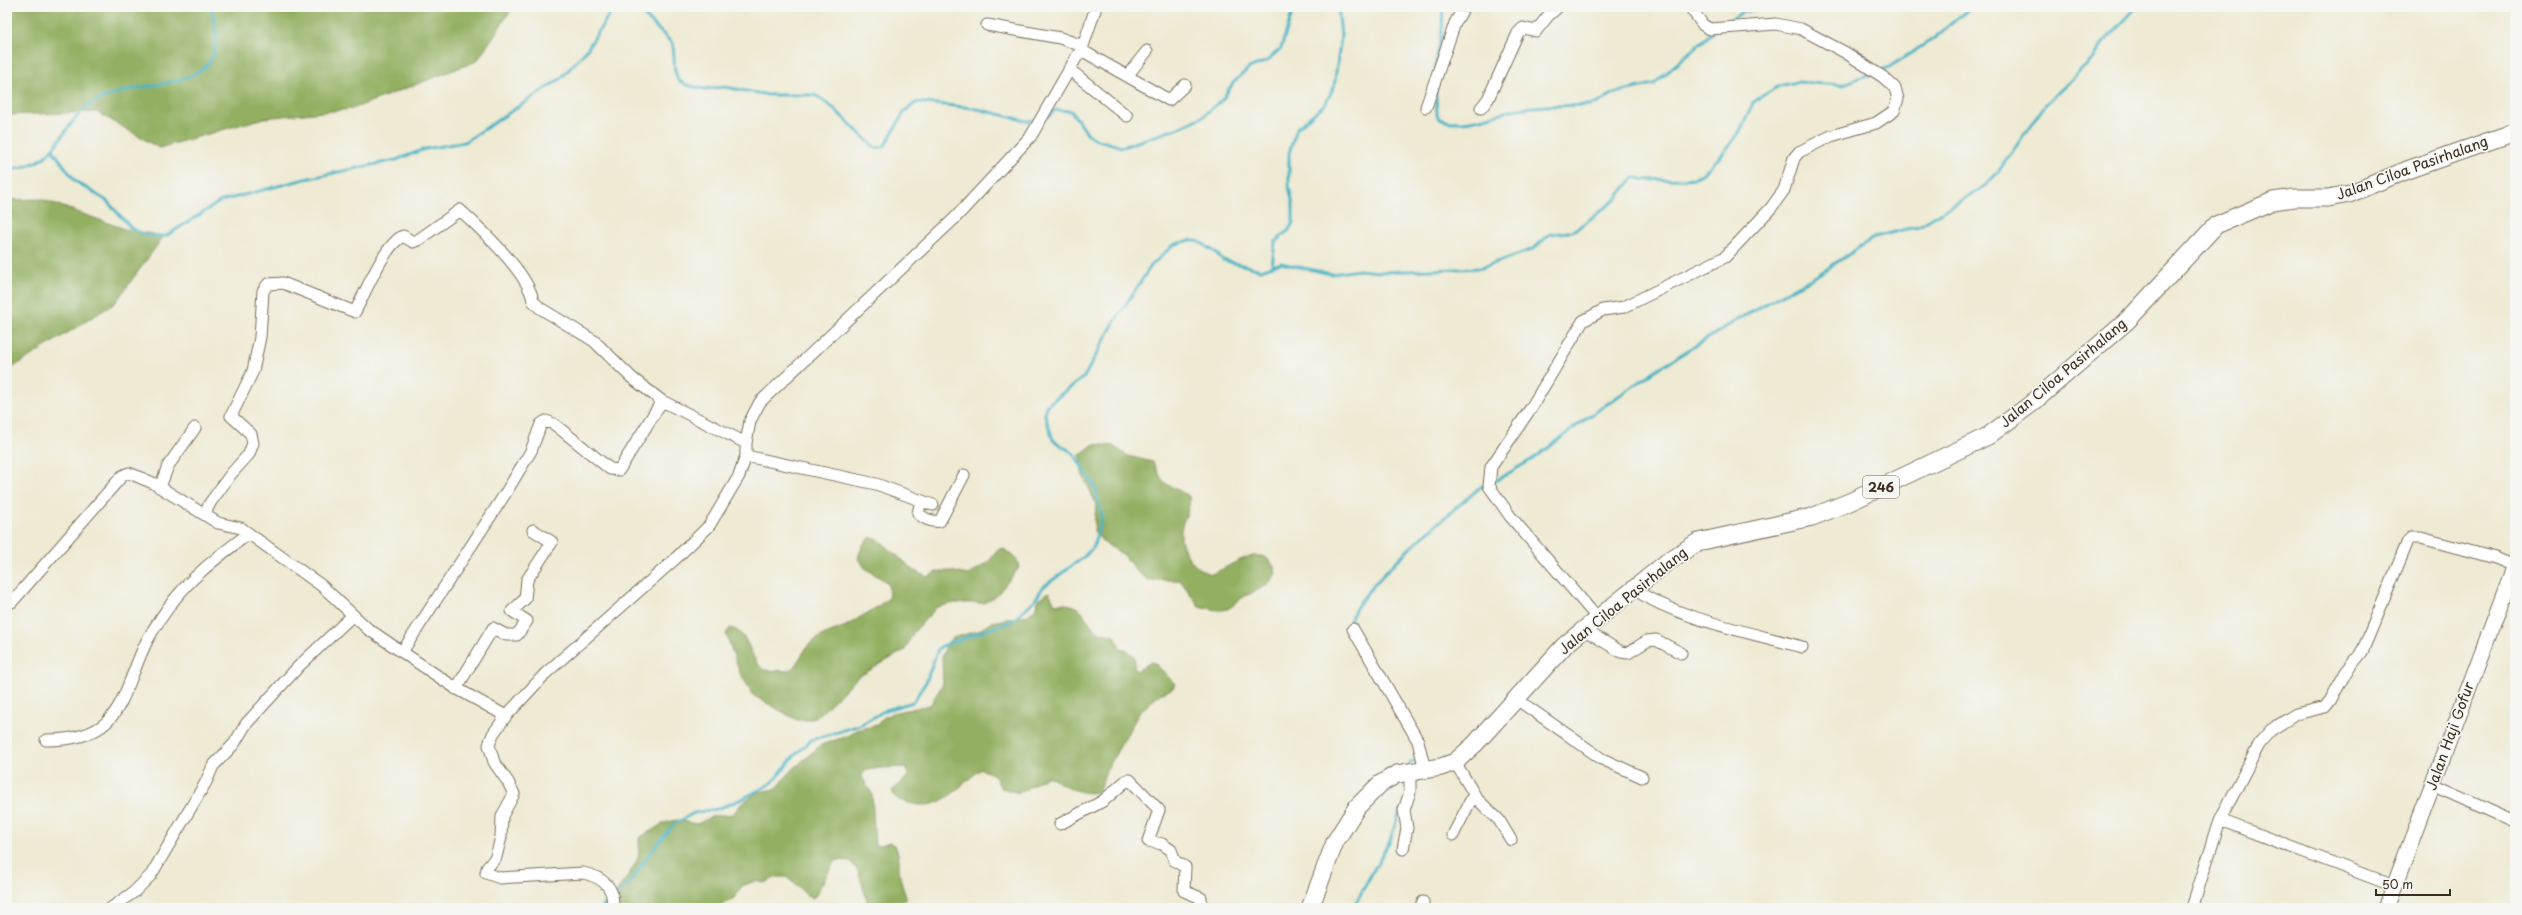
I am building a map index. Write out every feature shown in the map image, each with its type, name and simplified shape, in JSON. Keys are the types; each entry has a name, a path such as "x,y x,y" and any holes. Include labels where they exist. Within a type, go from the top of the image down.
{"main road":[{"name":"Jalan Ciloa Pasirhalang","path":"1310,908 1335,842 1357,807 1384,782 1397,774 1455,762 1475,744 1515,698 1565,645 1599,620 1634,588 1667,562 1698,542 1812,517 1852,501 1988,436 2031,404 2128,320 2216,225 2229,218 2282,199 2328,198 2349,194 2407,170 2515,132"}],"street":[{"path":"612,908 611,889 604,880 593,875 583,873 500,878 486,873 486,870 496,857 501,837 502,816 514,794 508,782 494,762 489,745 493,734 506,716 546,674 674,560 708,526 739,476 746,456 746,443 750,421 760,402 955,218 1032,136 1082,48 1096,7"},
{"path":"1426,107 1455,24 1464,7"},
{"path":"1481,108 1488,99 1518,33 1523,28 1536,31 1556,7"},
{"path":"1599,620 1510,516 1489,486 1491,467 1531,408 1583,321 1602,310 1624,307 1725,257 1784,190 1794,158 1799,152 1831,136 1885,120 1894,112 1898,99 1895,88 1883,77 1846,53 1801,29 1776,24 1710,29 1703,25 1690,7"},
{"path":"987,25 1060,38 1082,48 1169,100 1185,85"},
{"path":"1127,76 1147,51"},
{"path":"1069,69 1127,116"},
{"path":"205,514 231,474 249,454 253,443 251,434 231,416 253,372 260,337 264,291 268,284 284,283 355,312 384,256 399,238 403,236 413,242 418,240 460,210 499,247 531,291 533,301 594,341 632,378 662,401 746,443"},
{"path":"402,652 506,494 531,450 541,424 546,421 554,424 610,468 619,470 662,401"},
{"path":"160,487 168,466 196,428"},
{"path":"746,456 876,484 933,505"},
{"path":"12,602 122,476 129,474 134,475 160,487 218,523 241,528 322,586 352,616 402,652 456,689 506,716"},
{"path":"921,500 918,513 919,516 936,522 940,521 964,475"},
{"path":"456,689 493,628 506,635 518,635 527,620 512,612 525,599 527,580 552,542 533,530"},
{"path":"46,740 69,740 105,725 126,695 144,647 170,606 204,569 248,534"},
{"path":"2192,908 2220,820 2261,741 2271,730 2296,714 2303,711 2325,707 2346,672 2362,652 2408,541 2422,538 2495,558 2515,566"},
{"name":"Jalan Haji Gofur","path":"2386,908 2515,566"},
{"path":"1634,588 1656,603 1699,618 1802,647"},
{"path":"111,908 138,888 151,875 206,782 213,766 234,744 246,724 299,666 352,616"},
{"path":"1354,629 1418,742 1418,770 1404,810 1406,828 1403,849"},
{"path":"1585,630 1621,652 1628,653 1647,641 1656,640 1681,653"},
{"path":"1515,698 1602,759 1642,777"},
{"path":"1455,762 1474,794 1499,820 1511,840"},
{"path":"1060,824 1103,801 1127,780 1130,780 1159,810 1148,841 1162,844 1171,850 1175,861 1185,867 1184,891 1201,898 1201,908"},
{"path":"2432,785 2515,822"},
{"path":"1453,835 1474,794"},
{"path":"2220,820 2394,886"}],"green space":[{"path":"7,7 513,7 477,61 352,109 264,118 159,148 97,112 7,115"},
{"path":"41,199 125,229 164,236 115,303 7,371 7,200"},
{"path":"1094,444 1113,446 1128,456 1153,462 1163,482 1189,496 1188,508 1182,526 1182,541 1188,556 1199,568 1212,574 1247,557 1264,557 1271,562 1276,573 1270,582 1242,598 1231,607 1221,610 1199,606 1180,580 1148,580 1135,570 1124,555 1103,542 1094,531 1096,504 1082,473 1080,455"},
{"path":"869,538 877,538 915,571 928,577 936,572 950,571 968,575 989,562 997,550 1003,548 1017,560 1019,568 996,596 984,603 954,603 937,607 913,633 905,650 858,677 816,718 797,720 754,696 740,673 726,634 730,628 737,630 742,634 755,660 764,670 787,671 794,667 809,644 825,634 846,626 889,598 888,583 865,568 858,557 863,545"},
{"path":"1049,592 1055,604 1072,605 1081,611 1098,632 1115,636 1120,648 1133,655 1135,660 1134,668 1137,671 1151,662 1155,663 1175,684 1173,688 1157,696 1139,713 1107,769 1098,792 1091,793 1078,791 1048,776 1019,793 1001,788 994,775 981,769 956,791 939,802 929,805 918,805 899,800 894,796 892,791 908,776 907,767 879,768 864,771 862,777 872,794 875,846 891,842 895,846 898,855 901,883 907,899 884,908 869,908 859,873 851,861 837,860 834,862 813,898 805,894 799,887 786,877 777,877 764,883 755,881 742,886 734,898 718,908 601,908 615,893 635,865 639,854 639,838 664,823 677,820 697,824 713,816 733,814 742,803 758,792 776,789 791,771 821,745 850,735 857,730 877,725 883,718 892,713 930,705 943,684 942,656 948,642 952,638 978,631 992,622 1028,615 1036,608 1039,599"}],"waterway":[{"path":"7,164 12,169 27,166 47,155 84,109 98,100 133,89 186,78 200,71 210,61 215,48 216,34 211,7"},
{"path":"52,149 75,181 107,201 131,228 148,236 166,236 221,201 305,179 396,160 425,149 465,142 560,79 586,51 614,7"},
{"path":"636,7 673,44 675,71 678,80 686,85 704,89 725,87 768,95 815,95 831,106 875,148 884,147 905,111 917,102 973,108 1027,121 1038,120"},
{"path":"1048,117 1055,110 1071,111 1088,134 1095,139 1122,147 1176,129 1202,117 1223,99 1233,83 1249,68 1267,61 1281,48 1294,7"},
{"path":"1272,266 1275,242 1289,230 1293,222 1293,204 1289,187 1289,153 1297,128 1325,104 1334,87 1341,36 1338,7"},
{"path":"1435,67 1442,29 1443,7"},
{"path":"1723,24 1743,12 1766,7"},
{"path":"1879,71 1889,67 1933,39 1971,7"},
{"path":"1492,483 1536,457 1587,418 1656,370 1742,317 1816,276 1875,237 1919,226 1986,185 1998,172 2045,105 2094,58 2103,43 2137,7"},
{"path":"1436,88 1437,115 1439,119 1450,122 1471,121 1513,110 1532,107 1589,105 1598,103 1614,93 1654,84 1713,32"},
{"path":"615,897 628,885 651,852 674,824 694,813 717,809 742,799 772,783 794,756 811,740 860,725 886,710 913,702 926,682 938,649 942,646 1012,621 1035,600 1043,587 1084,557 1093,547 1102,518 1095,487 1073,453 1053,440 1045,415 1046,406 1084,377 1115,321 1151,266 1173,245 1190,240 1200,242 1223,260 1261,270 1281,263 1331,274 1359,270 1379,272 1481,268 1533,249 1550,234 1569,232 1578,228 1615,200 1634,177 1645,180 1684,179 1694,178 1702,174 1722,155 1740,131 1754,101 1779,86 1797,82 1841,85 1872,73"},
{"path":"1350,629 1352,615 1364,597 1382,576 1450,513 1482,486 1487,485"},
{"path":"1409,766 1410,763 1420,760"},
{"path":"1353,908 1390,840 1400,810"},
{"path":"601,908 609,901"}]}
